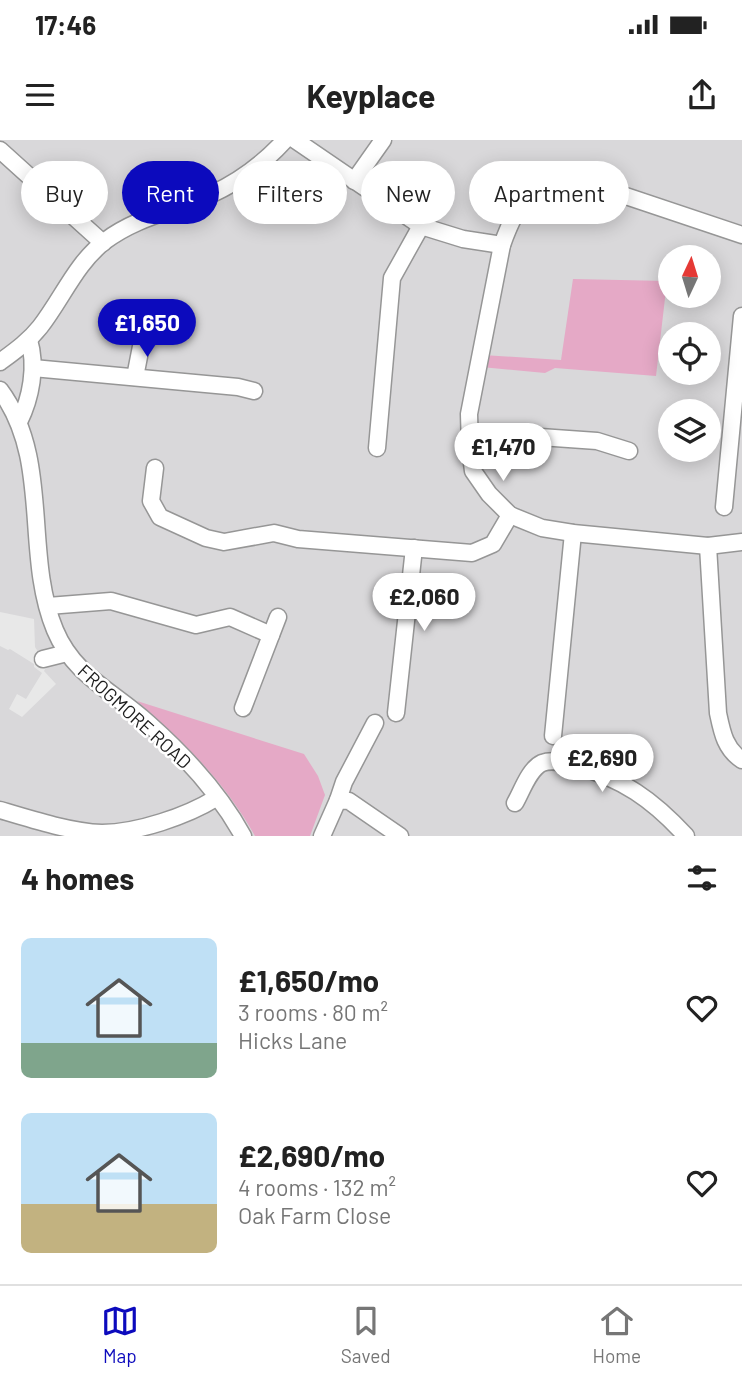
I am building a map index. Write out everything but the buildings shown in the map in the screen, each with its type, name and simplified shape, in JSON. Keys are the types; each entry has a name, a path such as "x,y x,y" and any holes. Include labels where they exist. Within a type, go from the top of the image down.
{"street":[{"path":"0,362 29,340 42,325 82,266 103,243 131,225 210,195 247,175 285,140"},
{"path":"295,140 421,226 463,239 502,245"},
{"path":"354,181 383,140"},
{"path":"0,150 103,243"},
{"path":"742,235 584,182 556,183 526,198 512,219 502,245 469,414 473,471 489,494 510,514 542,528 573,533 708,546 742,542"},
{"path":"377,449 392,278 421,226"},
{"path":"125,312 145,326 135,377"},
{"path":"724,507 742,316"},
{"path":"19,422 25,410 33,368 29,340"},
{"path":"33,368 238,387 254,391"},
{"name":"FROGMORE ROAD","path":"0,390 12,405 19,422 33,475 40,565 48,606 66,653 91,680 146,721 190,765 243,836"},
{"path":"470,447 526,436 597,441 629,451"},
{"path":"155,468 151,501 160,517 206,538 224,542 274,533 298,539 472,553 493,544 510,514"},
{"path":"553,737 573,533"},
{"path":"708,546 718,713 724,737 732,753 742,760"},
{"path":"396,713 414,548"},
{"path":"48,606 111,601 196,625 230,617 271,635"},
{"path":"243,708 278,617"},
{"path":"43,659 66,653"},
{"path":"322,836 344,782 375,723"},
{"path":"515,803 532,772 540,764 554,760 595,771 628,785 664,811 686,836"},
{"path":"0,810 48,830 136,832 195,811 216,798"},
{"path":"338,800 349,801 400,836"}],"shaded area":[{"path":"0,140 742,140 742,836 0,836"},
{"path":"573,279 658,281 658,308 664,308 662,322 658,322 656,376 555,368 545,373 481,367 483,355 561,360"},
{"path":"0,612 34,619 35,647 47,666 44,671 56,684 22,717 9,709 17,694 26,699 42,673 34,664 0,646"},
{"path":"137,701 304,754 318,776 325,795 310,836 255,836 217,780 171,731"}]}
